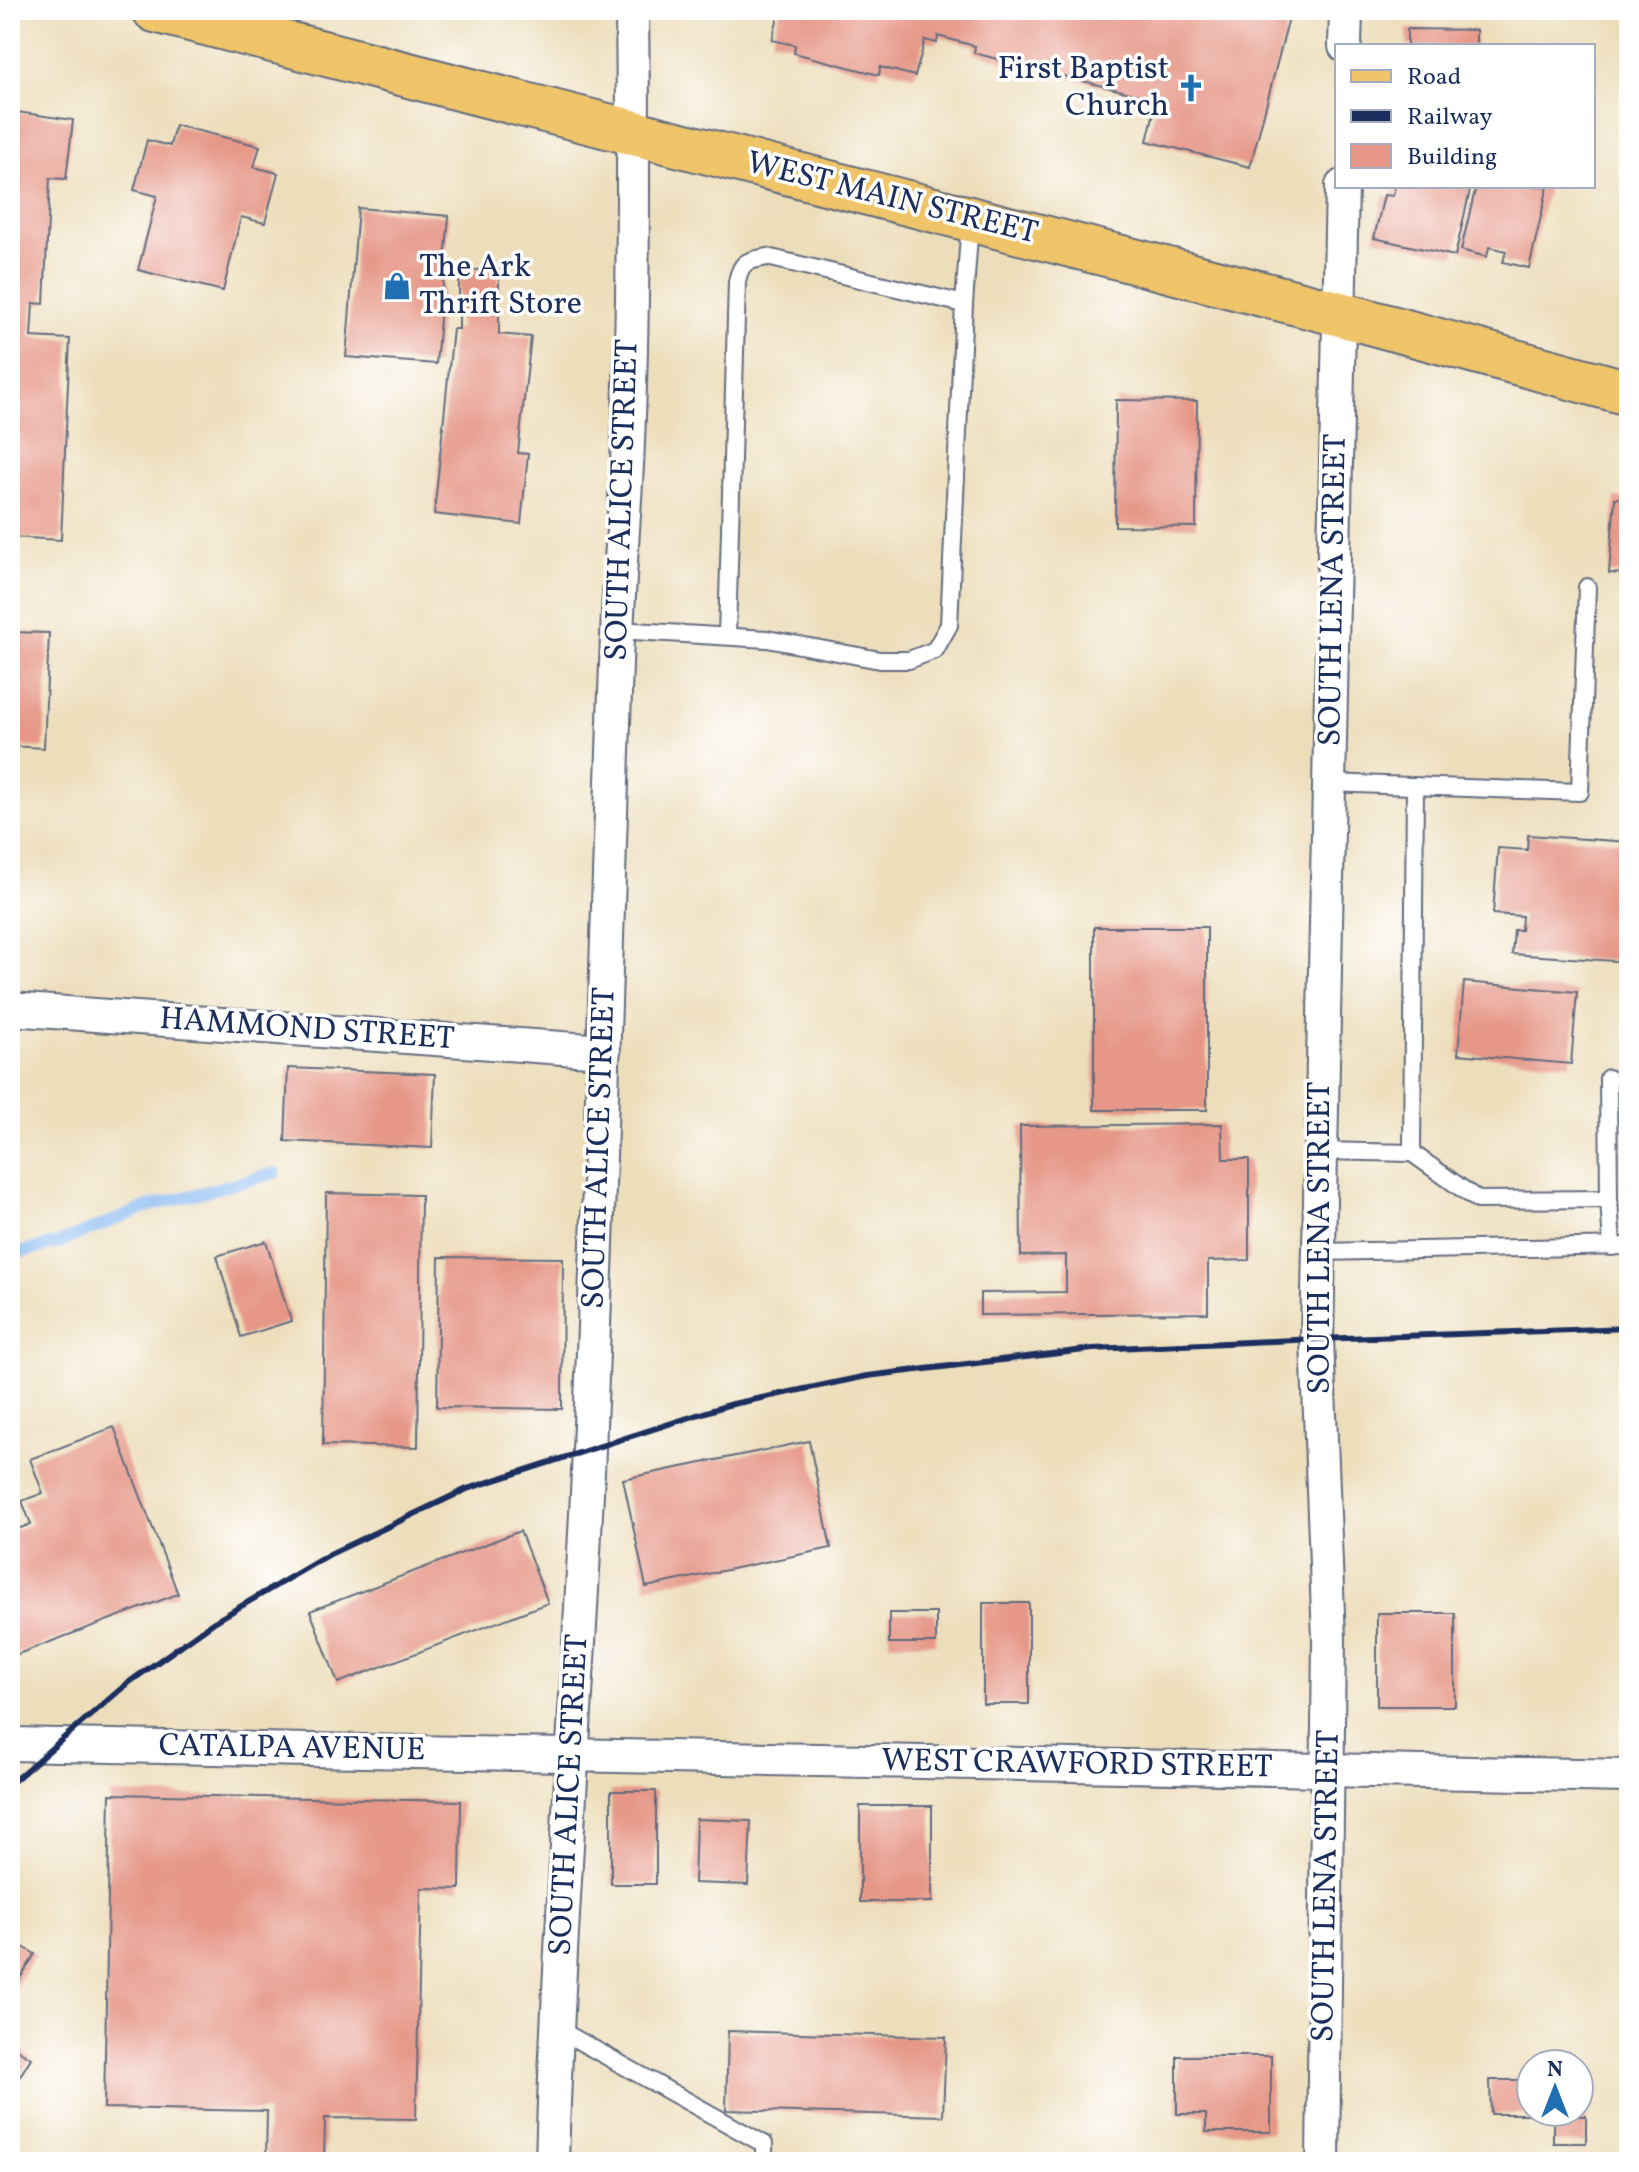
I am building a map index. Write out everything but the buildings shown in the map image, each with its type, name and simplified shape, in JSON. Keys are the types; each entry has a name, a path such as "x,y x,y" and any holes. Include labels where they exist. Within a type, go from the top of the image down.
{"main road":[{"name":"WEST MAIN STREET","path":"155,10 1340,314 1629,393"}],"street":[{"name":"SOUTH ALICE STREET","path":"552,2162 556,2028 589,1450 617,630 627,461 634,133 632,10"},
{"path":"1345,44 1346,10"},
{"name":"SOUTH LENA STREET","path":"1323,2162 1329,1639 1317,1339 1342,188"},
{"name":"HAMMOND STREET","path":"10,1009 604,1051"},
{"name":"CATALPA AVENUE","path":"10,1744 574,1754"},
{"name":"WEST CRAWFORD STREET","path":"574,1754 1629,1776"}],"lane":[{"path":"617,630 767,639 880,660 909,660 935,650 949,625 970,219"},
{"path":"727,636 739,269 748,261 767,257 964,304"},
{"path":"1329,783 1580,792 1587,587"},
{"path":"1412,1153 1415,786"},
{"path":"1318,1252 1621,1246 1609,1199 1608,1078"},
{"path":"1320,1151 1412,1153 1478,1200 1609,1199"},
{"path":"556,2028 764,2144 764,2162"}],"waterway":[{"path":"10,1255 58,1243 147,1207 275,1173"}],"railway":[{"path":"10,1784 128,1683 214,1622 330,1554 467,1489 728,1405 867,1376 1093,1349 1629,1328"}],"place":[{"name":"First Baptist Church","path":"1191,88"},
{"name":"The Ark Thrift Store","path":"397,286"}]}
